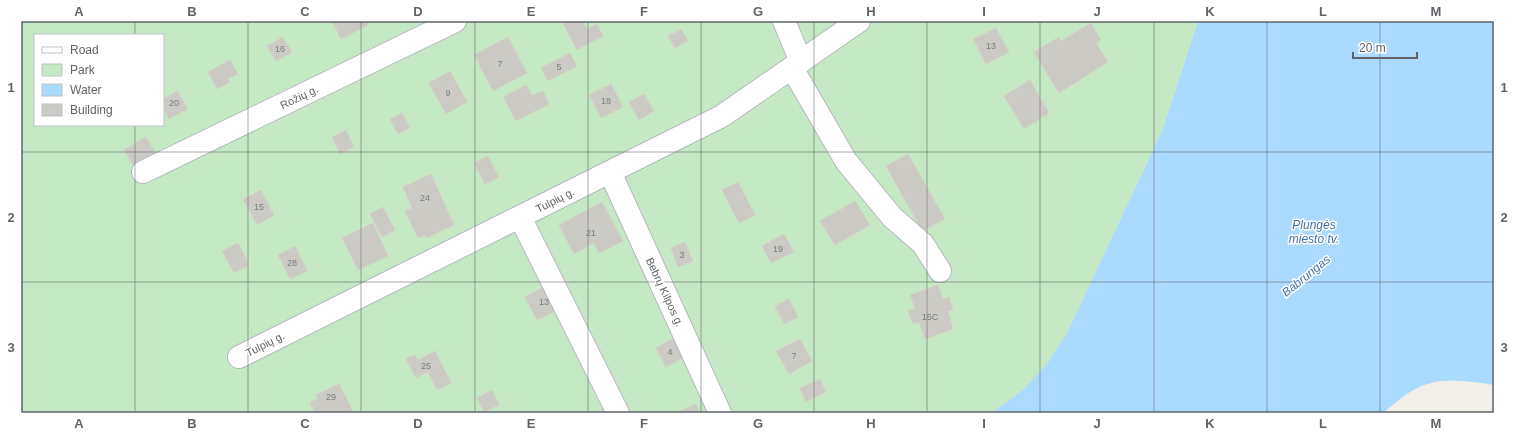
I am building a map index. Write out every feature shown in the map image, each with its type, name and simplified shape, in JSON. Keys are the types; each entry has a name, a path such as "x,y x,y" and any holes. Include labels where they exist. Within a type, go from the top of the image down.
{"street":[{"name":"Rožių g.","path":"142,172 455,21"},
{"path":"784,21 796,65 846,162 892,217 923,244 940,271"},
{"name":"Tulpių g.","path":"238,358 722,116 859,21"},
{"name":"Bebrų Kilpos g.","path":"610,172 720,413"},
{"path":"520,217 618,413"}],"green space":[{"path":"21,21 1198,21 1162,131 1067,333 1047,364 1023,390 992,413 21,413"}],"water":[{"name":"Plungės miesto tv.","path":"1198,21 1494,21 1494,385 1461,381 1441,381 1431,383 1410,392 1399,399 1383,413 992,413 1023,390 1047,364 1067,333 1162,131"}],"building":[{"path":"332,21 366,21 368,25 341,39"},
{"path":"562,21 583,21 587,29 597,24 603,36 577,50"},
{"path":"1091,23 1101,40 1096,43 1108,62 1059,93 1034,52 1059,37 1061,41"},
{"path":"996,28 1009,52 986,64 973,39"},
{"path":"681,29 688,41 675,48 668,36"},
{"path":"283,37 292,52 276,61 267,46"},
{"path":"508,37 527,73 493,91 474,55"},
{"path":"570,53 577,66 548,81 541,68"},
{"path":"230,60 238,74 228,79 230,82 217,89 208,72"},
{"path":"450,71 467,102 446,114 429,83"},
{"path":"1030,80 1049,113 1024,129 1004,96"},
{"path":"611,84 623,107 601,118 589,95"},
{"path":"526,85 532,96 543,91 549,104 516,121 503,97"},
{"path":"177,91 188,109 169,119 164,109 164,98"},
{"path":"644,94 654,111 639,120 629,102"},
{"path":"402,113 410,128 398,134 390,119"},
{"path":"346,130 354,147 340,154 332,137"},
{"path":"146,137 156,154 134,167 124,150"},
{"path":"908,154 945,219 922,231 886,166"},
{"path":"488,156 499,177 485,184 474,163"},
{"path":"431,174 454,225 426,238 425,235 418,238 405,211 412,208 403,187"},
{"path":"738,182 755,215 739,223 722,190"},
{"path":"261,190 274,215 257,225 243,199"},
{"path":"855,201 870,225 835,245 820,221"},
{"path":"602,202 623,241 599,253 594,243 574,254 559,225"},
{"path":"383,207 395,230 382,237 370,214"},
{"path":"373,223 388,256 358,270 342,238"},
{"path":"784,234 794,252 771,263 762,246"},
{"path":"685,242 693,261 678,267 671,248"},
{"path":"238,243 249,265 234,273 222,251"},
{"path":"295,246 307,271 290,279 278,255"},
{"path":"550,283 563,307 537,320 525,297"},
{"path":"938,285 943,299 949,297 953,310 948,311 953,329 925,339 919,322 913,324 908,311 915,308 910,295"},
{"path":"789,299 798,317 784,324 775,306"},
{"path":"675,337 685,357 666,367 656,348"},
{"path":"800,339 812,361 789,374 776,351"},
{"path":"435,351 451,383 437,390 428,372 416,378 406,359 415,355 418,360"},
{"path":"820,379 826,392 806,402 800,388"},
{"path":"339,384 353,411 350,413 315,413 310,402 318,399 316,395"},
{"path":"492,390 499,405 484,412 477,398"},
{"path":"696,404 700,413 678,412"}],"water label":[{"name":"Babrungas","path":"1306,276"}]}
